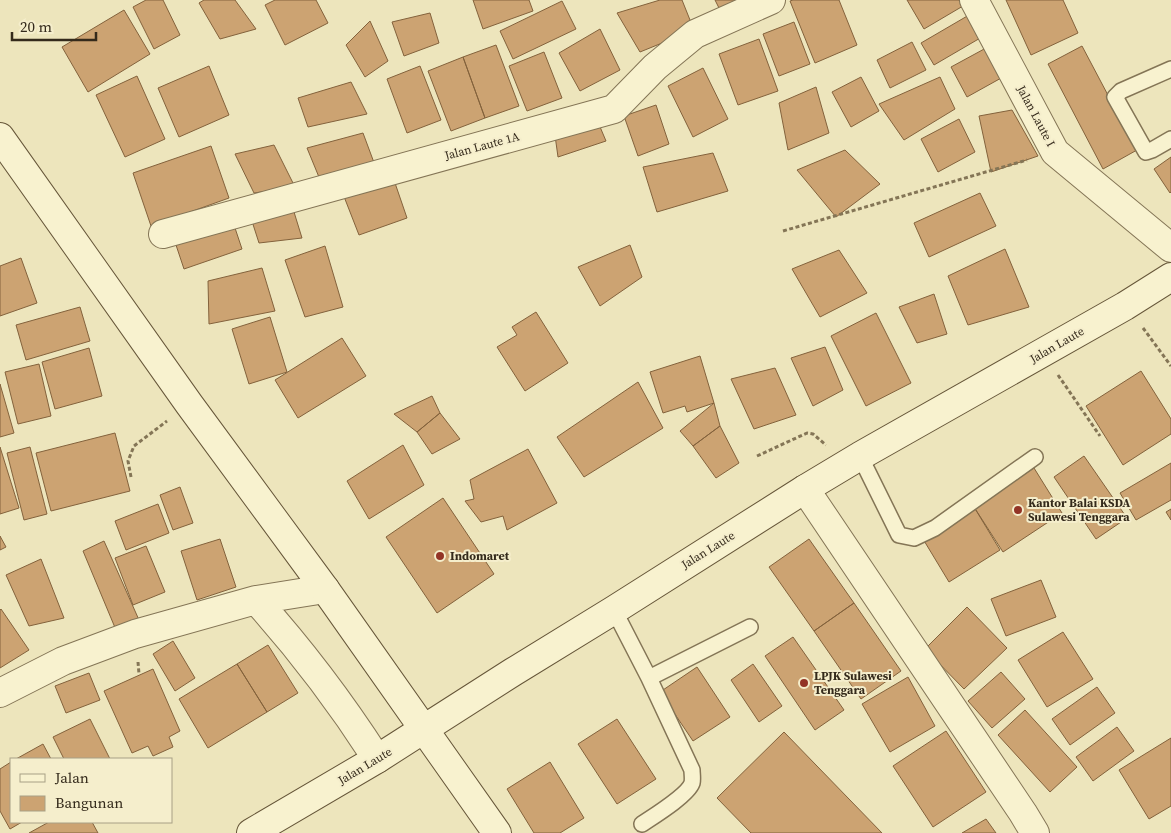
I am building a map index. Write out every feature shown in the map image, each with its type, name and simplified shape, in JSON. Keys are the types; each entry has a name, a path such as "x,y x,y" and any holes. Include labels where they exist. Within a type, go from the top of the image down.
{"street":[{"name":"Jalan Laute 1A","path":"163,234 614,110 655,67 695,34 771,0"},
{"name":"Jalan Laute I","path":"974,0 1055,152 1171,248"},
{"path":"0,137 189,404 325,589 497,833"},
{"name":"Jalan Laute","path":"251,833 424,730 804,489 1125,306 1171,277"},
{"path":"804,489 1035,833"},
{"path":"0,694 63,661 134,634 256,600 325,589"},
{"path":"256,600 319,674 377,759"}],"lane":[{"path":"1171,69 1121,91 1116,97 1146,152 1171,139"},
{"path":"854,460 899,535 914,538 934,528 1035,457"},
{"path":"614,610 649,678 692,770 692,781 689,789 680,798 642,824"},
{"path":"649,678 750,627"}],"path":[{"path":"783,231 1055,152"},
{"path":"1125,306 1171,366"},
{"path":"1043,353 1100,436"},
{"path":"131,477 128,461 134,446 189,404"},
{"path":"757,456 807,433 812,434 854,460"}],"building":[{"path":"146,0 163,0 180,35 154,49 133,7"},
{"path":"204,0 235,0 256,29 220,39 199,3"},
{"path":"275,0 316,0 328,23 285,45 265,5"},
{"path":"473,0 529,0 533,11 483,29"},
{"path":"660,0 682,0 694,30 640,52 617,13"},
{"path":"715,0 743,0 725,20"},
{"path":"839,0 857,45 815,63 790,1"},
{"path":"907,0 959,0 963,6 924,29"},
{"path":"1006,0 1063,0 1078,33 1031,55"},
{"path":"562,1 576,29 513,59 500,31"},
{"path":"124,10 150,54 88,92 62,47"},
{"path":"430,13 439,43 404,56 392,22"},
{"path":"969,15 982,37 934,65 921,43"},
{"path":"370,21 388,61 365,77 346,45"},
{"path":"794,22 810,64 779,76 763,34"},
{"path":"600,29 620,70 580,91 559,53"},
{"path":"759,39 778,91 738,105 719,54"},
{"path":"912,42 926,70 890,88 877,60"},
{"path":"496,45 519,106 485,118 463,57"},
{"path":"1082,46 1137,150 1103,169 1048,64"},
{"path":"986,48 1003,77 967,97 951,67"},
{"path":"544,52 562,98 527,111 509,66"},
{"path":"463,57 485,118 451,131 428,71"},
{"path":"209,66 229,115 179,137 158,88"},
{"path":"420,66 441,120 407,133 387,79"},
{"path":"703,68 728,119 693,137 668,86"},
{"path":"137,76 165,139 125,157 96,95"},
{"path":"861,77 879,111 851,127 832,92"},
{"path":"940,77 955,109 904,140 879,104"},
{"path":"351,82 367,114 308,127 298,98"},
{"path":"816,87 829,133 788,150 779,103"},
{"path":"656,105 669,144 638,156 624,116"},
{"path":"1012,110 1038,156 991,172 979,116"},
{"path":"595,115 606,141 558,157 553,121"},
{"path":"959,119 975,152 938,172 921,139"},
{"path":"363,133 376,168 321,182 307,148"},
{"path":"274,145 295,187 254,193 235,154"},
{"path":"211,146 229,198 151,226 133,173"},
{"path":"845,150 880,184 836,217 797,170"},
{"path":"713,153 728,191 657,212 643,167"},
{"path":"1171,157 1171,192 1170,193 1154,169"},
{"path":"395,183 407,218 359,235 343,194"},
{"path":"980,193 996,226 929,257 914,223"},
{"path":"290,199 302,238 259,243 250,215"},
{"path":"229,210 242,249 184,269 171,230"},
{"path":"630,245 642,277 600,306 578,267"},
{"path":"325,246 343,307 305,317 285,260"},
{"path":"1005,249 1029,307 968,325 948,276"},
{"path":"839,250 867,293 820,317 792,269"},
{"path":"21,258 37,303 0,316 0,266"},
{"path":"262,268 275,311 209,324 208,281"},
{"path":"934,294 947,334 917,343 899,307"},
{"path":"80,307 90,341 26,360 16,325"},
{"path":"536,312 568,363 525,391 497,347 517,335 512,327"},
{"path":"876,313 911,383 866,406 831,336"},
{"path":"270,317 287,372 249,384 232,329"},
{"path":"342,338 366,376 298,418 275,380"},
{"path":"825,347 843,390 813,406 791,358"},
{"path":"89,348 102,396 55,409 42,362"},
{"path":"700,356 714,403 687,412 685,406 663,413 650,372"},
{"path":"39,364 51,416 18,424 5,372"},
{"path":"775,368 796,415 754,429 731,379"},
{"path":"1141,371 1171,419 1171,434 1123,465 1086,406"},
{"path":"638,382 663,428 584,477 557,437"},
{"path":"0,384 14,433 0,437"},
{"path":"432,396 440,413 417,432 394,414"},
{"path":"714,403 720,426 693,446 680,431"},
{"path":"440,413 460,439 432,454 417,432"},
{"path":"720,426 739,463 716,478 693,446"},
{"path":"115,433 130,491 51,511 36,453"},
{"path":"403,445 424,485 369,519 347,481"},
{"path":"0,447 19,508 0,514"},
{"path":"30,447 47,514 24,520 7,453"},
{"path":"528,449 557,503 507,530 503,516 481,522 465,501 474,499 470,480"},
{"path":"1084,456 1127,518 1096,539 1054,477"},
{"path":"1171,463 1171,500 1136,520 1120,493"},
{"name":"Kantor Balai KSDA Sulawesi Tenggara","path":"1034,468 1062,513 1003,552 974,507"},
{"path":"180,487 193,523 173,530 160,495"},
{"name":"Indomaret","path":"443,498 494,574 437,613 386,537"},
{"path":"158,504 169,533 126,550 115,521"},
{"path":"974,507 1000,550 949,582 923,539"},
{"path":"1171,509 1171,520 1166,512"},
{"path":"0,536 6,547 0,550"},
{"path":"220,539 236,587 197,600 181,551"},
{"path":"809,539 854,603 814,631 769,567"},
{"path":"104,541 139,620 116,630 83,551"},
{"path":"146,546 165,592 133,605 115,558"},
{"path":"41,559 64,618 29,626 6,575"},
{"path":"1041,580 1056,617 1006,636 991,599"},
{"path":"854,603 901,671 861,699 814,631"},
{"path":"967,607 1007,648 964,689 925,649"},
{"path":"0,610 29,650 0,668"},
{"path":"1063,632 1093,679 1047,707 1018,660"},
{"name":"LPJK Sulawesi Tenggara","path":"793,637 844,710 815,730 765,656"},
{"path":"173,641 195,678 175,691 153,654"},
{"path":"268,645 298,693 267,712 237,664"},
{"path":"237,664 267,712 208,748 179,699"},
{"path":"753,664 782,706 759,722 731,680"},
{"path":"697,667 730,717 693,741 660,692"},
{"path":"153,669 180,731 169,737 173,747 153,756 148,746 132,753 104,691"},
{"path":"1001,672 1025,699 992,728 968,701"},
{"path":"89,673 100,700 66,713 55,686"},
{"path":"908,677 935,726 890,752 862,704"},
{"path":"1097,687 1115,713 1070,745 1052,719"},
{"path":"1025,710 1077,767 1050,792 998,735"},
{"path":"90,719 110,758 64,758 53,737"},
{"path":"617,719 656,779 617,804 578,744"},
{"path":"1117,727 1134,751 1093,781 1076,757"},
{"path":"946,731 986,792 933,827 893,766"},
{"path":"784,732 882,833 751,833 717,798"},
{"path":"1171,738 1171,806 1149,819 1119,770"},
{"path":"43,744 50,758 18,758"},
{"path":"550,762 584,818 560,833 534,833 507,789"},
{"path":"10,763 10,823 20,823 10,829 0,811 0,769"},
{"path":"986,819 996,833 962,833"},
{"path":"47,823 93,823 98,833 29,833"}],"place":[{"name":"Kantor Balai KSDA Sulawesi Tenggara","path":"1018,510"},
{"name":"Indomaret","path":"440,556"},
{"name":"LPJK Sulawesi Tenggara","path":"804,683"}]}
